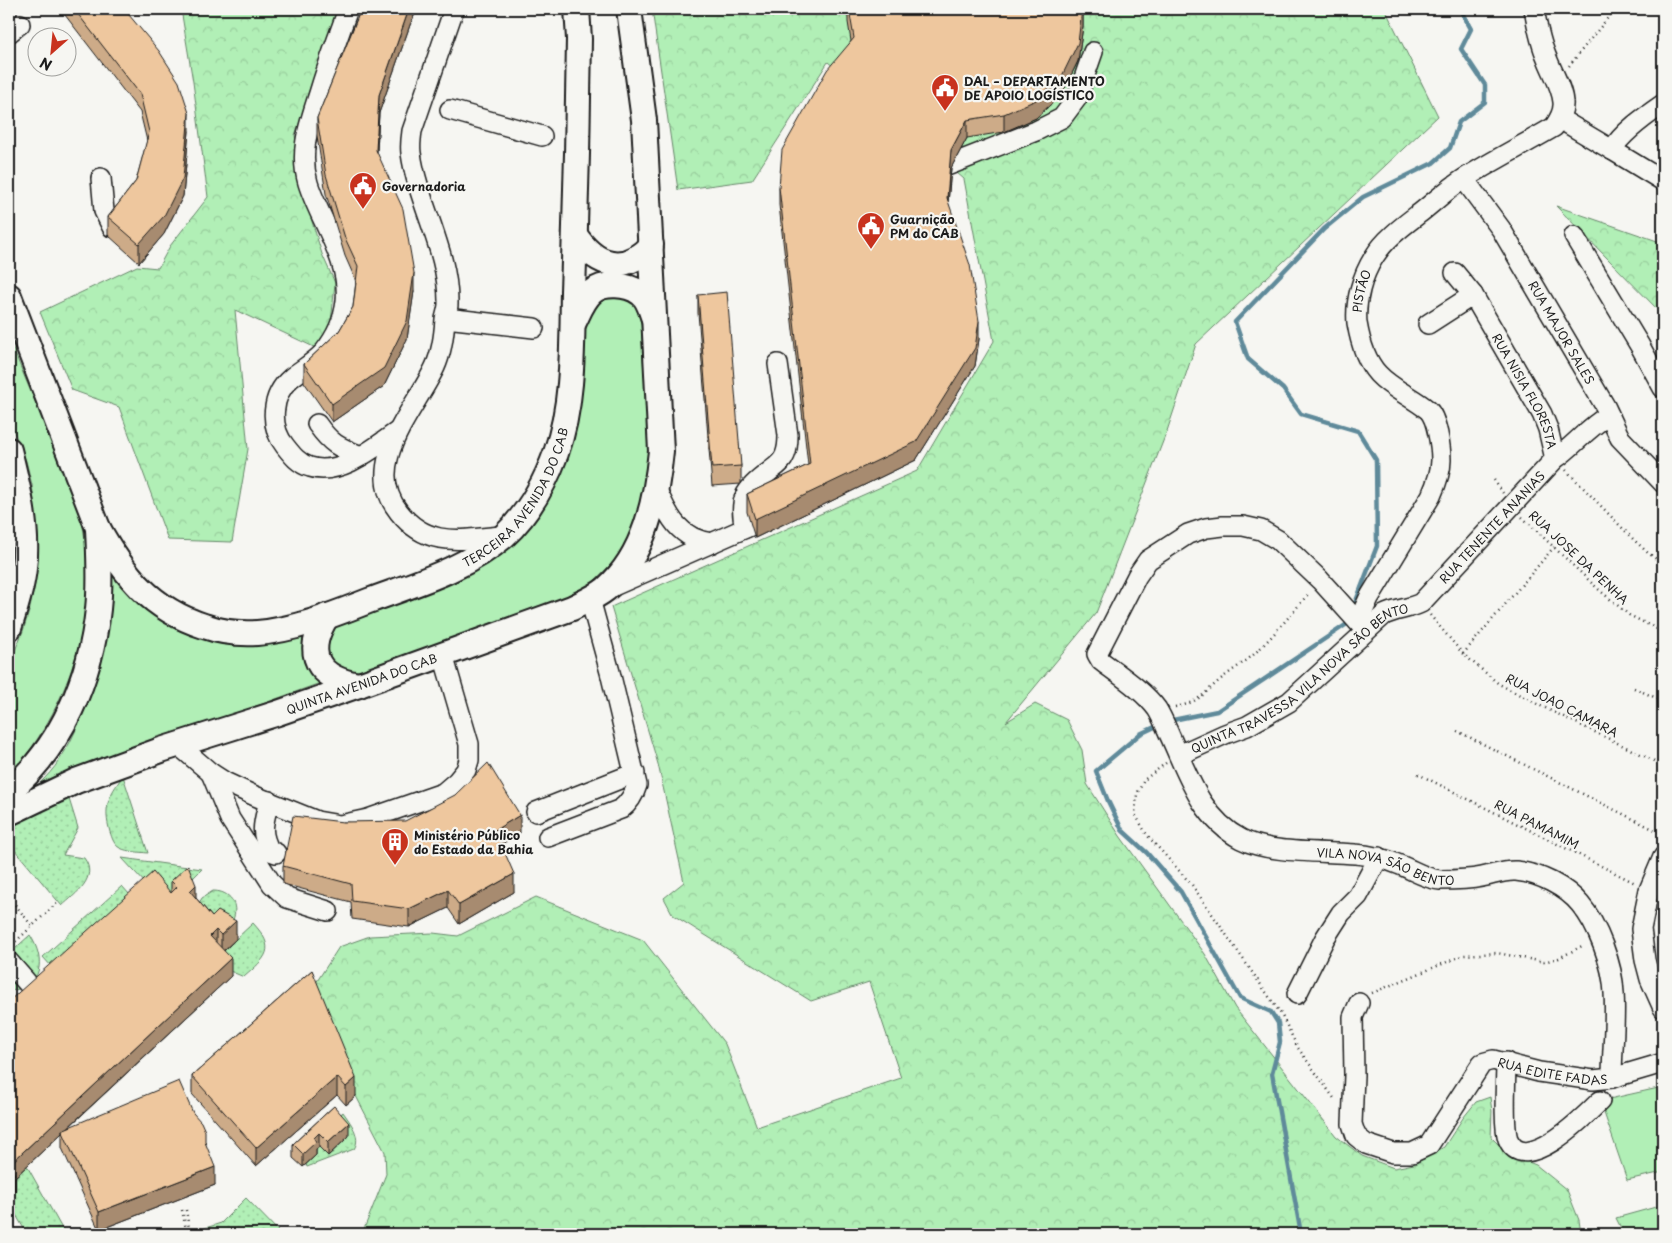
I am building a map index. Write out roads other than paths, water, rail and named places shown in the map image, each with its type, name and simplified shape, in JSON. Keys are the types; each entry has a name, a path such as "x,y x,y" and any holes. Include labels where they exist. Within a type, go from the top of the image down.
{"main road":[{"name":"TERCEIRA AVENIDA DO CAB","path":"98,528 117,561 131,580 147,595 182,618 205,627 228,632 257,633 282,629 327,616 438,576 484,550 503,536 518,521 532,503 556,452 565,419 572,325 575,235 579,39 577,9"},
{"path":"629,9 644,120 661,451 656,488"},
{"path":"575,235 588,253 609,262 624,263 634,260 641,256 651,245"},
{"path":"572,325 582,305 593,291 619,285 632,288 641,293 648,303 655,320"},
{"path":"9,296 98,528 100,564 98,609 94,636 81,685 59,731 46,751 32,769 9,791"},
{"path":"9,450 19,490 25,540 24,568 9,628"},
{"name":"QUINTA AVENIDA DO CAB","path":"9,813 76,780 177,744 275,714 359,685 572,608 597,595 621,573 634,555 645,527 656,488"},
{"path":"327,616 315,643 317,660 329,676 337,680 359,685"}],"street":[{"path":"348,9 308,127 304,146 304,164 308,183 337,250 345,278 346,299 343,320 324,352 313,364 290,378 275,403 273,418 282,442 292,455 303,465 318,470 338,467 361,456 398,431"},
{"path":"454,9 412,130 411,151 416,181 444,266 448,305 444,336 436,365 424,389 398,431 388,458 386,478 389,496 397,510 410,525 423,534 456,540 503,536"},
{"path":"1534,9 1546,57 1557,81 1563,102 1560,119 1663,181"},
{"path":"916,177 1036,131 1062,118 1077,98 1093,52"},
{"path":"1612,150 1615,144 1631,129 1663,104"},
{"path":"450,110 542,136"},
{"name":"PISTÃO","path":"1362,626 1378,582 1431,496 1438,479 1441,459 1436,423 1429,411 1378,374 1366,357 1359,338 1357,316 1360,291 1366,272 1374,256 1386,241 1464,179 1554,127 1560,119"},
{"path":"101,178 104,211 112,227"},
{"name":"RUA MAJOR SALES","path":"1464,179 1501,229 1624,443 1663,483"},
{"path":"1574,236 1663,388"},
{"name":"RUA NISIA FLORESTA","path":"1455,273 1473,295 1542,414 1548,429 1555,458"},
{"path":"1428,324 1473,295"},
{"path":"446,318 534,328"},
{"path":"745,528 741,511 747,492 755,482 780,464 788,446 778,364"},
{"name":"RUA TENENTE ANANIAS","path":"1420,603 1512,507 1555,458 1591,427 1609,415"},
{"path":"317,424 326,437 339,448 361,456"},
{"path":"656,488 668,513 681,530 689,537 712,543"},
{"path":"548,837 621,809 634,795 637,784 604,646 597,595 790,508"},
{"name":"VILA NOVA SÃO BENTO","path":"1362,626 1320,580 1278,540 1261,530 1243,526 1206,528 1188,534 1148,560 1137,576 1097,654 1101,661 1151,701 1158,710 1179,755 1186,776 1205,808 1225,829 1242,840 1287,850 1358,854 1379,858 1438,880 1480,878 1515,871 1531,874 1568,892 1580,904 1591,920 1609,965 1614,992 1612,1078"},
{"name":"QUINTA TRAVESSA VILA NOVA SÃO BENTO","path":"1179,755 1225,734 1248,726 1289,702 1362,626 1393,611 1411,608 1420,603"},
{"path":"177,744 211,773 225,782 317,821 340,825 368,819 425,800 443,793 457,781 466,770 469,760 469,744 444,655"},
{"path":"211,773 230,819 272,884 287,898 328,911"},
{"path":"536,812 635,773"},
{"path":"269,801 263,826 264,839 270,851 276,853"},
{"path":"1663,857 1649,890 1640,930 1650,979 1663,1008"},
{"path":"1297,994 1325,938 1341,914 1358,896 1379,858"},
{"path":"9,962 36,994"},
{"name":"RUA EDITE FADAS","path":"1359,1003 1352,1017 1354,1075 1352,1124 1356,1136 1366,1144 1393,1153 1412,1152 1429,1145 1482,1063 1493,1060 1539,1072 1593,1080 1612,1078 1663,1063"},
{"path":"1506,1062 1506,1131 1511,1145 1516,1149 1528,1152 1557,1138 1575,1125 1600,1101"}],"waterway":[{"path":"1353,609 1377,546 1376,460 1358,431 1301,414 1283,389 1248,359 1235,322 1324,229 1363,197 1433,163 1450,148 1459,122 1485,102 1485,85 1461,49 1471,29 1460,9"},
{"path":"1168,721 1217,711 1349,621"},
{"path":"1159,725 1140,734 1096,771 1122,830 1147,853 1181,892 1240,998 1271,1012 1278,1023 1280,1042 1272,1073 1301,1234"}],"place":[{"name":"DAL – DEPARTAMENTO DE APOIO LOGÍSTICO","path":"945,112"},
{"name":"Governadoria","path":"363,210"},
{"name":"Guarnição PM do CAB","path":"871,250"},
{"name":"Ministério Público do Estado da Bahia","path":"395,866"}]}
